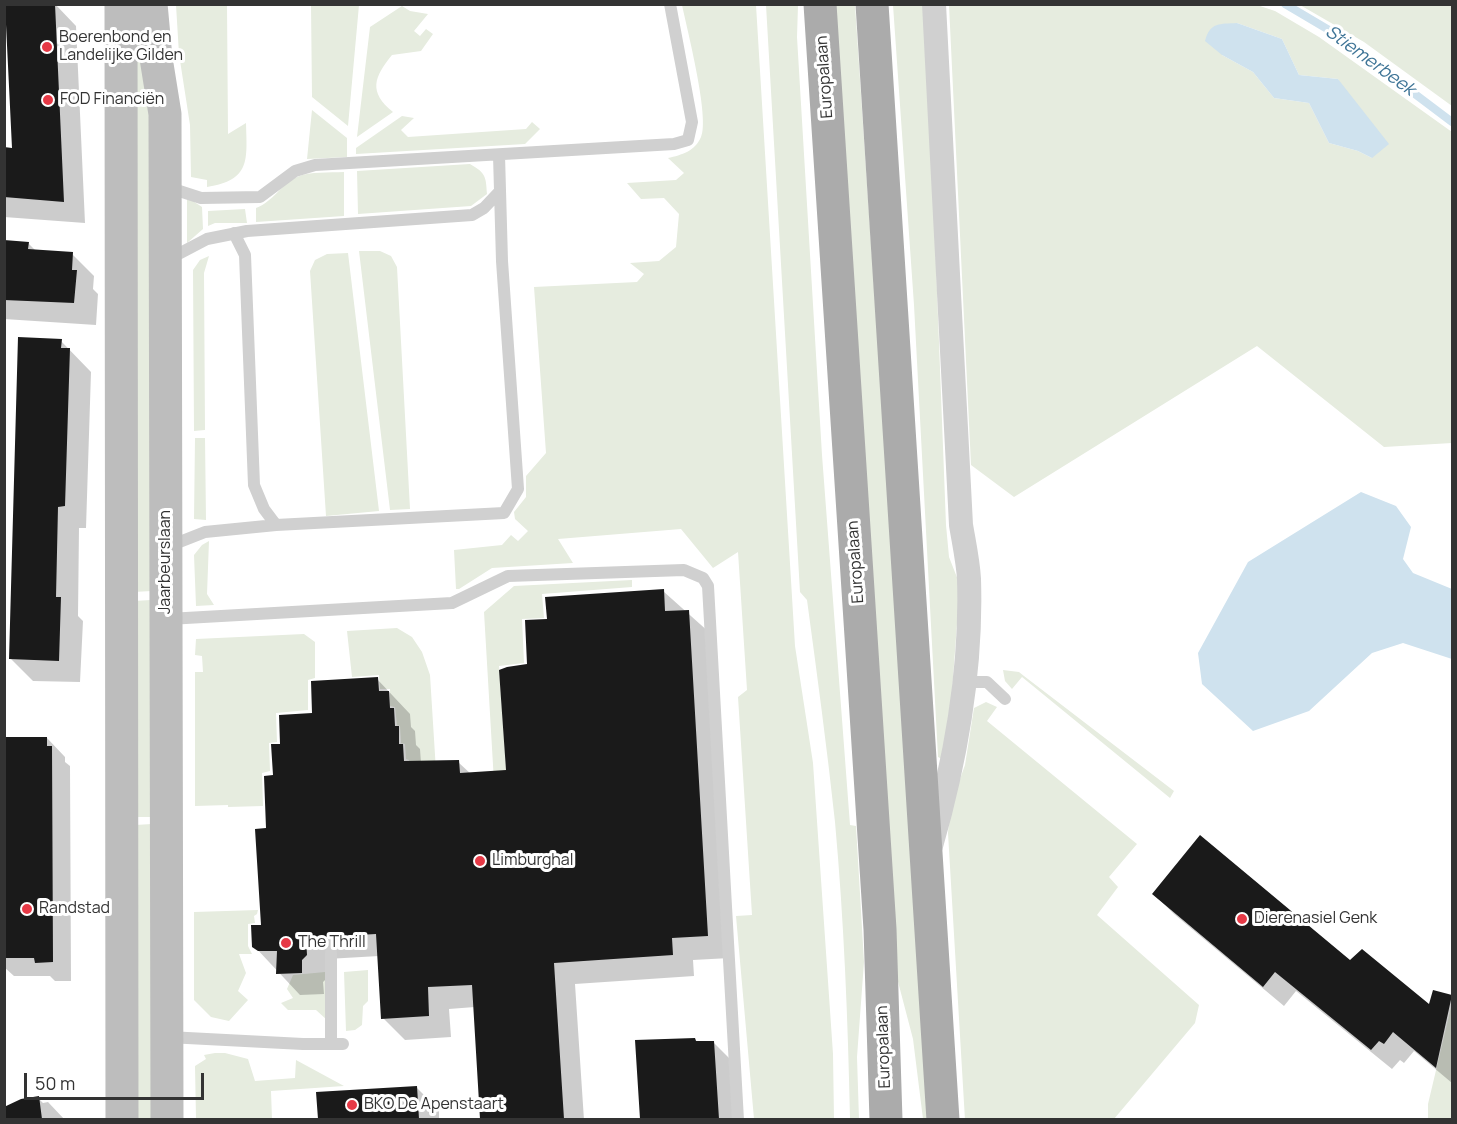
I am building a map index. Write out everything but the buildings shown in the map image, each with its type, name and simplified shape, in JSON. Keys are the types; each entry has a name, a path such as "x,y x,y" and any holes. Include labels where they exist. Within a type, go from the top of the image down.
{"main road":[{"path":"122,4 122,1119"},
{"name":"Jaarbeurslaan","path":"151,4 156,58 165,114 167,1119"},
{"name":"Europalaan","path":"820,4 880,929 886,1119"},
{"path":"872,4 925,865 943,1119"}],"street":[{"path":"925,865 941,811 960,727 963,682 969,647 969,577 961,513 934,4"}],"lane":[{"path":"166,187 201,198 250,198 260,197 295,171 315,165 674,144 688,140 692,122 670,4"},
{"path":"166,553 177,543 201,533 276,525 504,513 518,489 500,212 499,155"},
{"path":"166,261 207,239 234,233 472,215 484,208 500,191"},
{"path":"234,233 245,255 254,485 264,509 276,525"},
{"path":"167,619 452,603 508,576 684,570 703,578 708,586 738,1119"},
{"path":"963,682 987,682 1005,699"},
{"path":"167,1037 337,1044 331,953"}],"shaded area":[{"path":"176,5 227,5 228,134 246,123 246,158 239,173 232,179 207,187 207,180 191,177 190,125 179,54"},
{"path":"311,5 359,5 348,126 312,97"},
{"path":"682,5 756,5 795,646 813,763 833,1054 834,1119 754,1119 736,916 752,915 738,697 747,690 738,552 713,568 681,529 558,539 573,563 492,568 456,589 454,550 502,545 511,535 518,541 528,531 515,519 514,512 526,497 526,476 546,453 534,287 637,282 644,274 630,263 659,261 676,247 679,214 664,198 641,199 627,183 676,180 684,173 668,158 688,152 701,137 703,112"},
{"path":"766,5 798,5 797,37 822,455 850,825 856,826 864,962 857,1057 859,1119 850,1119 843,934 832,794 807,600 800,592"},
{"path":"834,5 855,5 930,1119 923,1119 913,1039 896,974"},
{"path":"893,5 925,5 927,30 946,525 949,557 958,580 959,596 952,692 942,759 938,757 914,305"},
{"path":"949,5 1257,5 1275,11 1319,37 1452,132 1452,443 1384,447 1257,346 1014,497 971,465","holes":["1237,23 1282,39 1299,75 1338,79 1372,158 1358,151 1329,143 1309,103 1274,98 1253,72 1222,55"]},
{"path":"1300,5 1452,5 1452,106 1364,42"},
{"path":"402,6 410,11 428,14 414,31 420,36 426,29 433,34 421,51 392,55 386,63 378,77 377,91 385,105 393,112 357,137 370,27"},
{"path":"143,8 150,126 152,591 133,592 129,9"},
{"path":"312,110 347,138 347,157 307,159"},
{"path":"402,116 414,118 401,130 408,137 526,129 532,122 540,129 525,144 356,154 356,148"},
{"path":"470,164 484,176 487,194 471,206 358,214 357,171"},
{"path":"344,172 344,216 256,222 256,208 267,202 291,180 308,174"},
{"path":"187,197 202,207 203,229 187,243"},
{"path":"245,209 247,223 215,223 208,226 208,211"},
{"path":"359,251 380,251 391,256 397,267 410,509 390,510"},
{"path":"348,253 379,511 326,516 310,271 315,260 327,254"},
{"path":"209,256 204,273 205,430 194,431 193,270 200,260"},
{"path":"195,438 205,438 206,520 194,519"},
{"path":"209,541 207,594 214,605 196,606 194,555 202,545"},
{"path":"632,580 632,587 542,594 544,618 522,619 524,663 499,666 507,782 494,782 484,612 514,586"},
{"path":"151,600 151,817 135,817 134,601"},
{"path":"397,628 412,637 422,652 430,675 437,787 410,778 409,760 406,759 405,744 401,743 400,726 397,725 395,707 390,706 390,689 380,689 379,675 352,677 347,631"},
{"path":"304,634 315,642 315,678 308,680 308,710 276,713 277,742 269,743 270,771 262,773 263,806 195,806 195,672 203,672 202,656 195,655 196,639"},
{"path":"1003,670 1019,672 1174,791 1170,798 1022,677 1012,689 1005,681"},
{"path":"986,702 997,707 987,721 1137,844 1109,877 1118,887 1097,915 1199,1005 1195,1023 1114,1119 965,1120 948,833 950,807 965,765 974,708"},
{"path":"152,824 160,1119 128,1119 135,825"},
{"path":"258,910 254,916 255,923 248,924 248,946 252,954 239,954 246,973 238,991 248,1000 229,1021 211,1017 194,1000 194,912"},
{"path":"368,970 368,1001 363,1006 362,1025 355,1030 346,1031 344,972"},
{"path":"325,972 327,1020 316,1010 288,1010 281,1003 293,998 287,989 293,975"},
{"path":"1452,1003 1452,1119 1428,1119 1428,1104"},
{"path":"215,1053 248,1059 255,1081 295,1078 296,1060 344,1086 271,1091 272,1119 196,1119 195,1066 206,1059 204,1055"}],"water":[{"path":"1237,23 1282,39 1299,75 1338,79 1389,144 1372,158 1358,151 1329,143 1309,103 1274,98 1253,72 1222,55 1205,41 1213,27"},
{"path":"1361,492 1396,506 1411,527 1403,559 1413,573 1452,589 1452,659 1403,643 1372,653 1309,711 1253,731 1202,684 1198,653 1248,562"}],"waterway":[{"name":"Stiemerbeek","path":"1285,4 1334,33 1452,122"}],"place":[{"name":"Boerenbond en Landelijke Gilden","path":"47,47"},
{"name":"FOD Financiën","path":"48,100"},
{"name":"Limburghal","path":"480,861"},
{"name":"Randstad","path":"27,909"},
{"name":"Dierenasiel Genk","path":"1242,919"},
{"name":"The Thrill","path":"286,943"},
{"name":"BKO De Apenstaart","path":"352,1105"}]}
